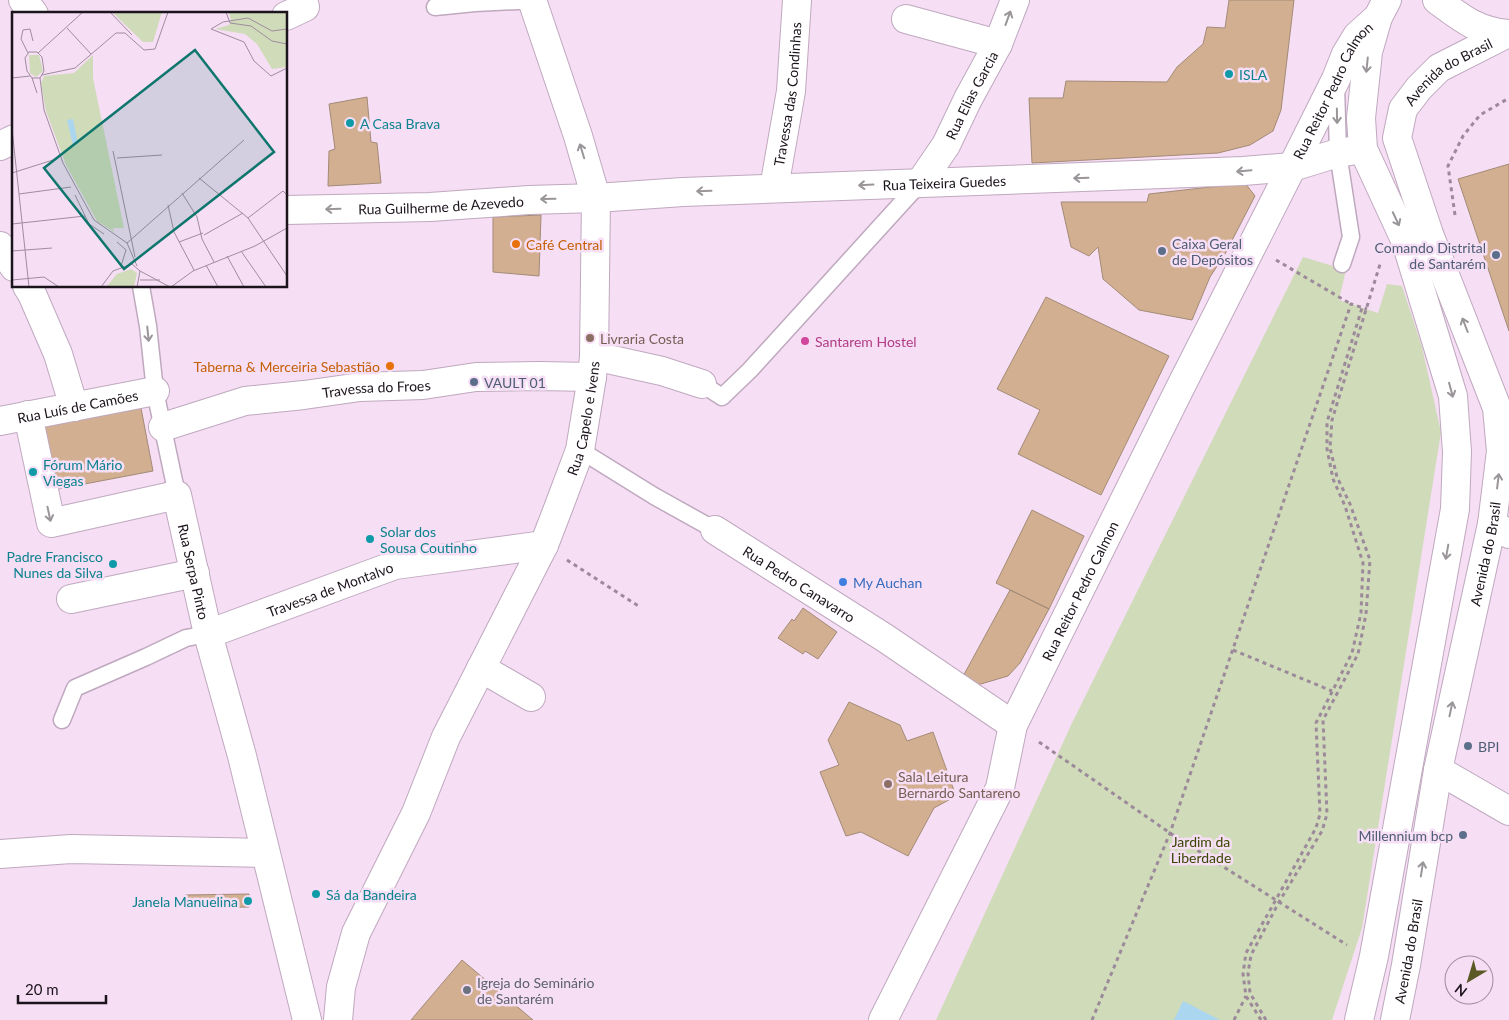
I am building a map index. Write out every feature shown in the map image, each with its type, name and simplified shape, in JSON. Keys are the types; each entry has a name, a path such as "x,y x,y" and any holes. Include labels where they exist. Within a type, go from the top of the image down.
{"street":[{"path":"23,0 32,12"},
{"path":"288,15 305,7 303,0"},
{"name":"Rua Capelo e Ivens","path":"338,1020 341,987 356,933 416,813 446,737 544,545 580,450 593,366 596,198 534,0"},
{"name":"Travessa das Condinhas","path":"774,188 791,91 797,0"},
{"name":"Rua Elias Garcia","path":"920,184 946,145 998,44 1015,0"},
{"path":"1437,0 1458,16 1479,28 1507,34"},
{"name":"Avenida do Brasil","path":"1382,9 1368,52 1361,118 1350,151 1418,238 1497,408 1501,451 1500,529 1438,770 1396,1020"},
{"name":"Rua Reitor Pedro Calmon","path":"883,1020 1000,788 1014,725 1336,79 1346,54 1358,36 1382,9"},
{"path":"906,19 998,44"},
{"name":"Avenida do Brasil","path":"1359,1020 1374,956 1455,509 1456,490 1457,452 1453,396 1397,138 1403,109 1419,88 1439,68 1507,34"},
{"path":"0,146 12,140"},
{"name":"Rua Reitor Pedro Calmon","path":"1292,167 1350,151"},
{"name":"Rua Teixeira Guedes","path":"596,198 774,188 1223,172 1292,167"},
{"name":"Rua Guilherme de Azevedo","path":"288,210 430,207 529,200 596,198"},
{"path":"0,246 12,264"},
{"path":"28,288 58,354 74,407"},
{"name":"Travessa do Froes","path":"163,427 245,401 360,387 423,385 476,377 538,376 593,366 662,372 702,384"},
{"name":"Rua Luís de Camões","path":"0,421 155,391"},
{"path":"28,416 51,523 176,494"},
{"name":"Rua Serpa Pinto","path":"176,494 208,634 242,756 307,1020"},
{"name":"Rua Pedro Canavarro","path":"715,530 877,633 1014,725"},
{"name":"Travessa de Montalvo","path":"208,634 395,565 544,545"},
{"path":"72,599 195,573"},
{"path":"481,668 531,697"},
{"path":"1438,770 1509,811"},
{"path":"0,854 72,849 265,853"}],"lane":[{"path":"435,7 534,0"},
{"path":"1336,79 1350,151 1351,238 1342,264"},
{"path":"702,384 722,397 750,370 920,184"},
{"name":"Rua Serpa Pinto","path":"141,288 148,326 155,391 176,494"},
{"name":"Rua Pedro Canavarro","path":"580,450 654,496 715,530"},
{"path":"62,720 75,688 186,638 208,634"}],"path":[{"path":"1261,1020 1246,996 1243,974 1246,953 1322,830 1327,814 1323,720 1358,654 1366,614 1370,560 1350,504 1337,477 1330,448 1332,420 1385,249 1456,223 1448,166 1463,136 1480,115 1509,98"},
{"path":"1271,257 1351,304 1367,310"},
{"path":"1092,1020 1170,833 1351,304"},
{"path":"1266,1020 1250,993 1248,973 1251,955 1316,828 1320,814 1316,723 1352,652 1361,613 1363,563 1333,479 1327,449 1327,422 1362,308"},
{"path":"544,545 640,607"},
{"path":"1232,650 1332,692"},
{"path":"1014,725 1170,833 1351,947 1374,956"},
{"path":"1234,1020 1246,996"}],"green space":[{"name":"Jardim da Liberdade","path":"1303,257 1346,270 1339,300 1378,313 1387,284 1402,286 1422,347 1441,432 1362,928 1332,1020 936,1020 1072,723"}],"water":[{"path":"1183,1001 1220,1020 1174,1020"}],"building":[{"name":"ISLA","path":"1229,0 1294,0 1281,110 1273,131 1250,145 1218,153 1032,163 1029,98 1063,98 1066,81 1167,82 1177,67 1203,44 1207,27 1225,28"},
{"name":"A Casa Brava","path":"367,97 371,142 377,143 381,183 328,186 329,151 335,149 329,104"},
{"name":"Comando Distrital de Santarém","path":"1509,164 1509,331 1458,179"},
{"name":"Caixa Geral de Depósitos","path":"1245,183 1255,196 1225,254 1210,277 1192,320 1139,310 1103,279 1098,247 1089,256 1071,247 1061,202 1147,202 1149,194"},
{"name":"Café Central","path":"541,215 539,276 493,272 493,217"},
{"path":"1046,297 1169,356 1101,495 1018,454 1040,410 997,389"},
{"path":"141,408 153,471 53,490 41,426"},
{"path":"1032,510 1084,536 1049,609 996,583"},
{"path":"1010,590 1049,609 1020,663 1008,676 974,686 961,680"},
{"path":"803,608 837,632 818,659 805,651 803,654 778,638"},
{"name":"Sala Leitura Bernardo Santareno","path":"849,702 900,725 907,741 933,732 956,796 934,808 908,856 861,832 846,836 820,772 839,765 828,740"},
{"path":"249,894 249,907 185,908 185,895"},
{"name":"Igreja do Seminário de Santarém","path":"462,960 533,1020 411,1020"}],"place":[{"name":"ISLA","path":"1229,74"},
{"name":"A Casa Brava","path":"350,123"},
{"name":"Café Central","path":"516,244"},
{"name":"Caixa Geral de Depósitos","path":"1162,251"},
{"name":"Comando Distrital de Santarém","path":"1496,255"},
{"name":"Livraria Costa","path":"590,338"},
{"name":"Santarem Hostel","path":"805,341"},
{"name":"Taberna & Merceiria Sebastião","path":"390,366"},
{"name":"VAULT 01","path":"474,382"},
{"name":"Fórum Mário Viegas","path":"33,472"},
{"name":"Solar dos Sousa Coutinho","path":"370,539"},
{"name":"Padre Francisco Nunes da Silva","path":"113,564"},
{"name":"My Auchan","path":"843,582"},
{"name":"BPI","path":"1468,746"},
{"name":"Sala Leitura Bernardo Santareno","path":"888,784"},
{"name":"Millennium bcp","path":"1463,835"},
{"name":"Sá da Bandeira","path":"316,894"},
{"name":"Janela Manuelina","path":"248,901"},
{"name":"Igreja do Seminário de Santarém","path":"467,990"}]}
